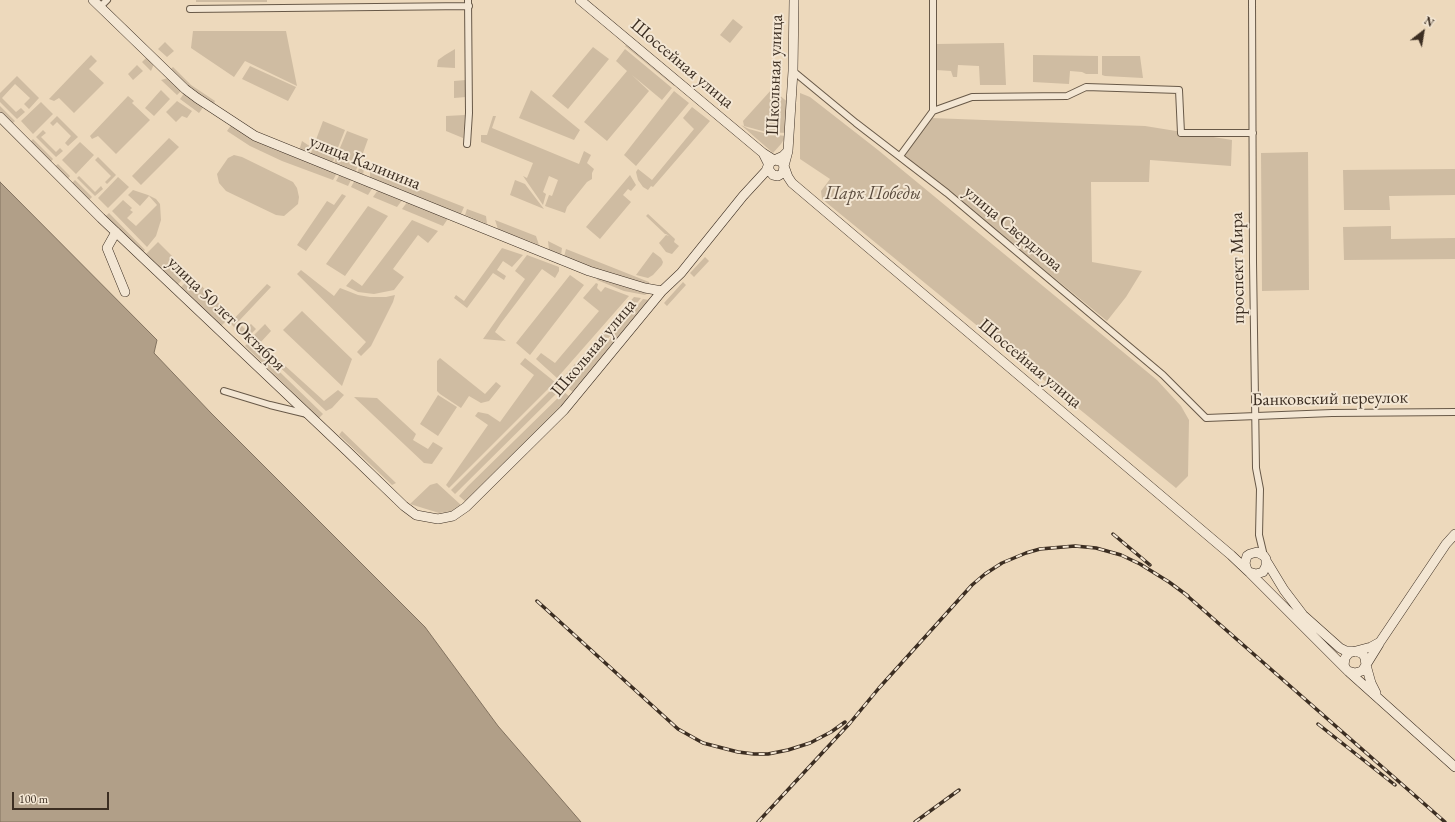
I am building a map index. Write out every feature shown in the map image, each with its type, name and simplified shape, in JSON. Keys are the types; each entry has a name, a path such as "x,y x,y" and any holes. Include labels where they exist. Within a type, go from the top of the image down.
{"main road":[{"name":"улица Калинина","path":"93,0 185,89 256,136 589,271 638,286 662,291"},
{"name":"Шоссейная улица","path":"580,0 762,153 771,163"},
{"name":"Школьная улица","path":"784,166 788,151 793,71 794,0"},
{"name":"улица 50 лет Октября","path":"0,117 116,232 404,506 416,515 438,519"},
{"path":"771,163 783,156 788,151"},
{"path":"771,163 781,161 792,183"},
{"name":"Школьная улица","path":"438,519 453,516 466,507 564,410 662,291 681,273 771,163"},
{"path":"771,163 770,174 792,183"},
{"path":"758,180 783,173 784,166"},
{"name":"Шоссейная улица","path":"792,183 1231,555 1347,670 1455,767"},
{"path":"116,232 107,248 125,292"},
{"path":"1380,642 1371,647 1349,653 1345,658 1344,665 1347,670 1352,673 1359,673 1362,671 1446,544 1455,534"},
{"path":"1231,555 1242,556 1257,552 1265,559 1284,590 1303,615 1340,648 1346,651 1354,651 1363,654 1366,665"},
{"path":"1250,554 1245,559 1245,563 1248,571 1256,574 1263,572 1266,566 1265,559"},
{"name":"Шоссейная улица","path":"1366,665 1371,683 1382,701"}],"street":[{"path":"100,7 107,0"},
{"path":"933,0 933,112"},
{"name":"проспект Мира","path":"1252,0 1253,262 1256,468 1260,489 1259,535 1265,559"},
{"path":"190,9 468,3 469,113 467,144"},
{"name":"улица Свердлова","path":"793,71 856,123 947,193 1157,370 1206,418"},
{"path":"900,156 933,112 972,97 1067,96 1086,87 1179,90 1181,133 1253,133"},
{"path":"224,391 263,403 308,414"},
{"name":"Банковский переулок","path":"1206,418 1332,413 1455,412"},
{"name":"проспект Мира","path":"1250,554 1256,545 1259,535"}],"green space":[{"path":"196,0 267,0 267,2 196,2"},
{"path":"733,19 743,27 730,43 720,35"},
{"path":"193,31 286,31 297,86 245,61 234,77 191,48"},
{"path":"165,42 174,51 167,57 158,49"},
{"path":"628,43 677,83 674,86 625,46"},
{"path":"1004,43 1006,85 980,85 979,66 958,65 957,77 953,77 951,71 936,70 936,44"},
{"path":"593,47 609,59 568,109 552,96"},
{"path":"455,49 455,68 437,67 438,60"},
{"path":"625,49 672,88 662,100 632,75 649,91 607,141 584,122 627,71 616,61"},
{"path":"91,55 97,61 89,69 104,83 74,113 59,98 54,101 49,99"},
{"path":"1033,55 1098,56 1098,74 1086,74 1082,72 1070,71 1069,84 1033,82"},
{"path":"1102,56 1140,56 1143,78 1102,75"},
{"path":"147,57 154,64 151,71 142,62"},
{"path":"137,65 143,71 133,80 128,74"},
{"path":"250,66 296,87 288,101 242,79"},
{"path":"173,67 191,85 215,101 213,106 188,89 170,70"},
{"path":"17,76 39,98 29,109 24,104 30,98 15,84 2,98 16,112 21,108 25,112 17,119 0,102 0,93"},
{"path":"168,78 182,90 177,95 161,80"},
{"path":"466,80 466,97 454,98 454,81"},
{"path":"772,89 790,104 787,133 766,132 744,126 743,121"},
{"path":"161,90 170,99 154,116 145,108"},
{"path":"531,90 580,130 574,140 519,118"},
{"path":"674,91 689,103 636,166 624,155"},
{"path":"185,92 204,106 199,113 180,99"},
{"name":"Парк Победы","path":"800,93 810,97 878,150 1157,380 1181,406 1189,420 1188,476 1176,488 822,199 821,191 830,179 800,159"},
{"path":"128,96 134,101 132,103 150,120 116,154 98,136 92,139 90,136"},
{"path":"177,101 192,111 187,118 182,116 176,122 166,112"},
{"path":"41,102 53,114 33,134 21,121"},
{"path":"0,106 15,121 11,125 0,113"},
{"path":"692,107 710,121 653,187 651,186 648,190 643,187 638,180 636,172 638,169 652,180 694,129 683,118"},
{"path":"465,115 463,138 446,131 446,116"},
{"path":"57,116 78,137 68,146 65,143 71,136 57,122 53,126 50,123"},
{"path":"493,116 496,116 492,128 579,164 584,151 591,155 587,163 594,169 592,179 587,182 567,207 565,213 545,206 549,195 552,196 558,180 549,176 543,192 546,194 543,205 523,176 527,178 533,163 481,142 481,135 487,135"},
{"path":"931,118 1145,126 1232,140 1231,166 1150,160 1149,182 1091,182 1092,262 1142,271 1126,297 1107,321 904,155"},
{"path":"323,121 345,130 335,155 325,151 325,148 323,150 314,145"},
{"path":"232,124 337,173 333,180 282,161 250,146 227,131"},
{"path":"741,125 767,134 786,136 773,153"},
{"path":"43,130 46,133 41,137 56,152 60,148 63,151 56,157 36,137"},
{"path":"347,131 368,139 359,164 337,155"},
{"path":"169,138 179,147 141,185 132,176"},
{"path":"33,139 53,159 50,163 30,142"},
{"path":"302,141 311,147 308,155 299,151"},
{"path":"80,142 94,155 76,174 62,160"},
{"path":"313,148 335,157 332,164 310,155"},
{"path":"1308,152 1309,290 1262,291 1261,153"},
{"path":"234,155 242,157 293,182 297,188 299,197 298,204 284,216 276,215 226,191 219,183 217,174 228,158"},
{"path":"98,157 116,175 107,184 105,182 111,176 95,160"},
{"path":"336,157 358,165 355,173 334,165"},
{"path":"58,164 70,176 67,180 54,167"},
{"path":"360,166 464,207 461,214 370,178 370,171 364,168 363,175 357,173"},
{"path":"1455,169 1455,195 1389,196 1390,210 1344,210 1343,170"},
{"path":"340,174 352,178 348,186 336,181"},
{"path":"630,175 636,185 631,191 628,189 623,195 631,202 600,239 586,227"},
{"path":"79,176 95,192 101,186 103,189 95,196 77,178"},
{"path":"118,177 129,187 108,208 98,198"},
{"path":"75,180 92,197 88,201 71,184"},
{"path":"355,180 373,187 368,195 351,187"},
{"path":"515,180 525,184 544,209 510,195"},
{"path":"133,190 148,195 156,199 160,204 161,220 156,236 147,247 112,211 123,200 132,208 130,210 133,212 127,218 136,226 157,205 149,196 140,206 128,195"},
{"path":"378,190 403,199 397,207 373,197"},
{"path":"342,194 346,196 306,251 297,245 327,201 334,205"},
{"path":"408,201 449,217 443,226 402,209"},
{"path":"368,206 388,216 345,276 326,264"},
{"path":"467,209 486,216 487,224 465,215"},
{"path":"109,213 145,250 142,253 105,217"},
{"path":"648,214 675,239 674,242 679,246 672,254 666,252 659,243 666,235 669,236 646,216"},
{"path":"412,220 438,231 428,243 418,235 393,269 404,277 394,290 374,294 358,292 346,286 352,279 362,286"},
{"path":"495,220 536,236 539,245 498,229"},
{"path":"1391,226 1391,239 1455,238 1455,259 1344,260 1343,227"},
{"path":"548,241 562,248 561,255 549,250"},
{"path":"158,242 189,273 176,286 145,255"},
{"path":"502,248 523,255 512,267 503,261 497,270 506,276 504,280 493,273 467,308 454,298 456,295 464,301"},
{"path":"566,249 649,282 649,284 606,274 564,257"},
{"path":"653,252 661,258 663,262 662,265 653,275 648,278 636,275"},
{"path":"527,255 559,267 559,271 555,278 542,269 501,323 495,332 506,341 483,339 525,279 515,271"},
{"path":"705,257 709,261 694,277 690,273"},
{"path":"301,270 334,296 340,288 358,295 370,297 386,297 395,295 371,346 361,356 357,352 366,342 297,274"},
{"path":"570,275 584,285 530,355 516,343"},
{"path":"192,276 231,316 220,327 180,288"},
{"path":"599,277 650,291 645,295 624,291 597,280"},
{"path":"683,282 686,285 667,306 664,303"},
{"path":"596,283 598,284 597,288 601,292 605,287 629,296 557,378 536,359 541,353 555,363 599,311 583,298"},
{"path":"267,284 271,287 238,322 245,329 251,324 256,329 246,339 230,323"},
{"path":"634,297 641,298 602,346 565,386 560,381"},
{"path":"643,299 649,300 575,394 567,387 606,344"},
{"path":"302,311 352,359 342,386 283,330"},
{"path":"265,324 271,331 260,343 324,401 338,390 344,395 332,408 326,411 250,339"},
{"path":"249,342 323,414 319,418 245,346"},
{"path":"440,358 485,394 496,382 501,386 489,401 481,403 469,396 461,408 437,391 437,361"},
{"path":"525,358 555,382 449,488 446,485 488,425 475,416 478,412 488,414 500,422 534,375 520,364"},
{"path":"557,384 562,388 455,494 451,490"},
{"path":"564,392 570,397 532,437 466,502 459,496 468,486"},
{"path":"438,395 457,407 438,436 420,424"},
{"path":"354,397 377,398 416,434 413,440 428,449 433,442 443,448 432,464 424,463"},
{"path":"342,431 396,483 392,485 339,435"},
{"path":"437,483 461,505 452,511 439,513 410,504 430,485"}],"shaded area":[{"path":"0,182 157,340 154,353 211,413 425,627 498,726 581,822 0,822"}],"railway":[{"path":"1113,534 1150,565"},
{"path":"758,822 850,723 879,688 972,585 1002,563 1040,549 1075,546 1096,548 1121,555 1140,564 1188,596"},
{"path":"1184,593 1445,822"},
{"path":"537,601 678,729 703,743 738,752 768,754 810,743 831,732 845,722"},
{"path":"1318,724 1395,785"},
{"path":"915,822 959,790"}]}
